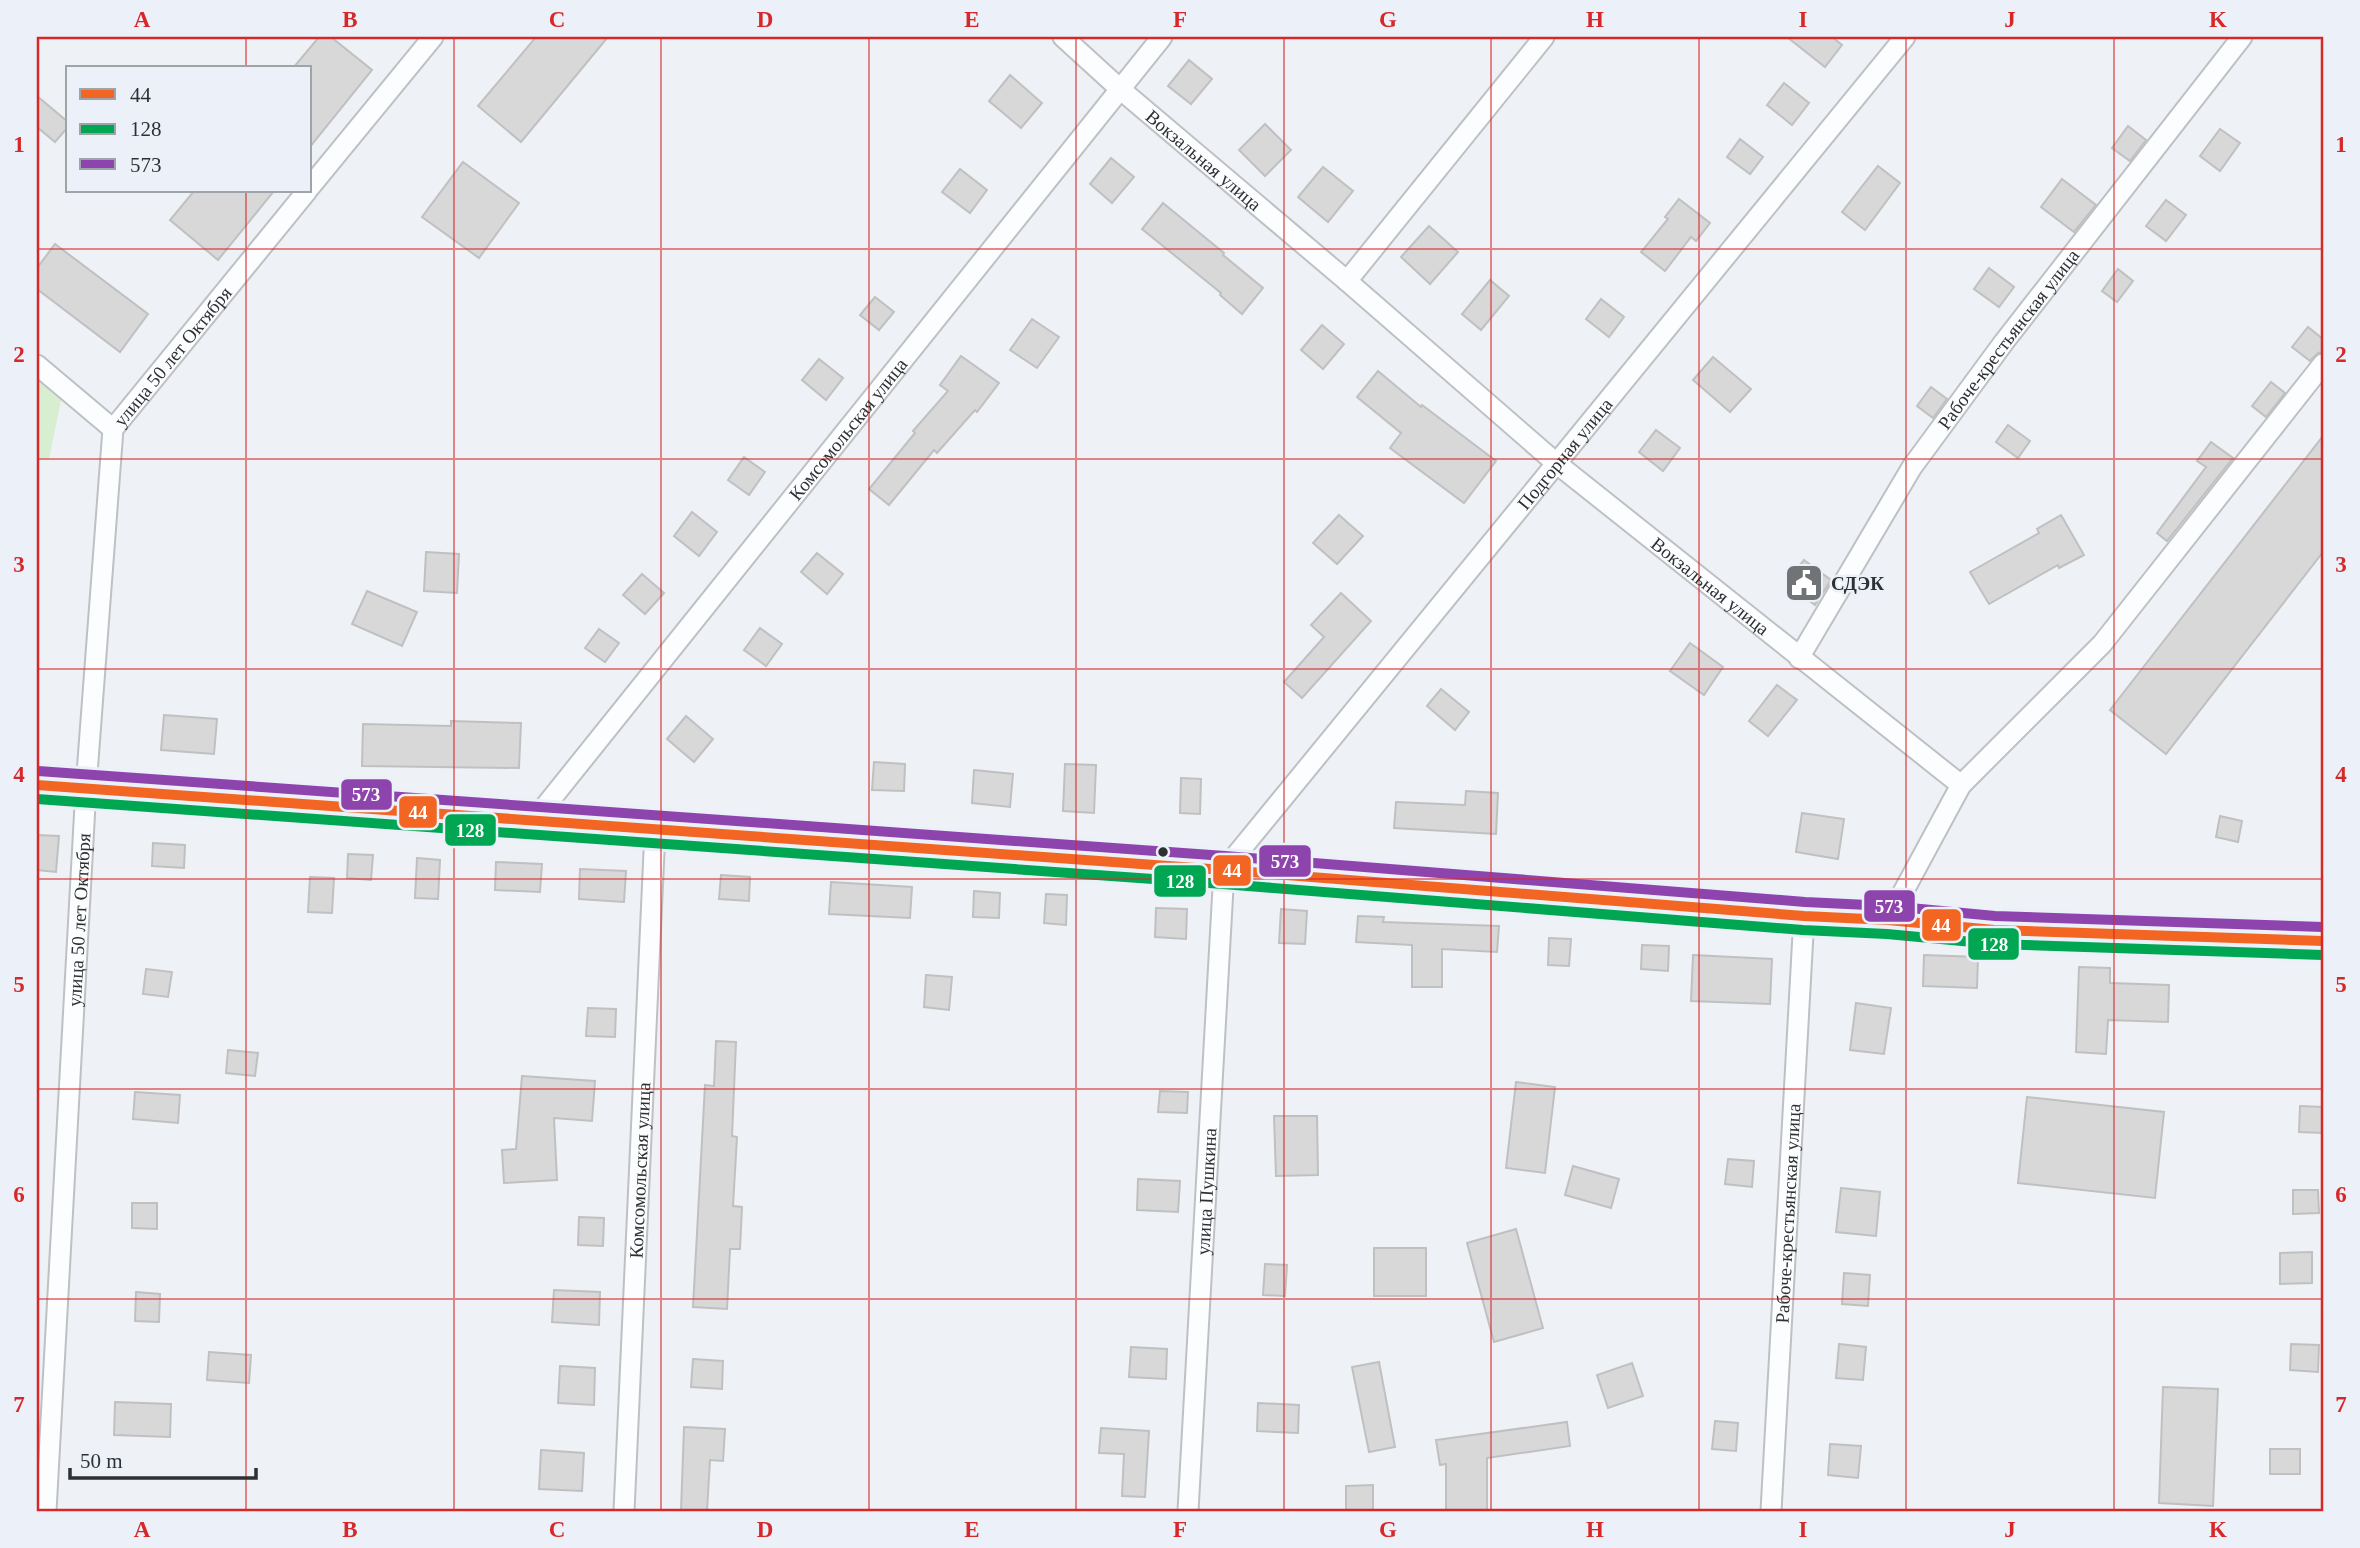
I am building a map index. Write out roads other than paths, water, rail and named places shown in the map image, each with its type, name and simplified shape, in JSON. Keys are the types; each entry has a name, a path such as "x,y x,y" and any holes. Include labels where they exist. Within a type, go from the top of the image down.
{"main road":[{"path":"37,785 1224,870 1994,930 2323,942"}],"street":[{"name":"улица 50 лет Октября","path":"312,184 433,37"},
{"name":"Вокзальная улица","path":"1063,37 1556,463 1961,785"},
{"name":"Комсомольская улица","path":"535,819 1162,37"},
{"path":"1347,281 1544,37"},
{"name":"Подгорная улица","path":"1224,870 1905,37"},
{"name":"Рабоче-крестьянская улица","path":"1800,658 1912,467 2004,342 2242,37"},
{"name":"улица 50 лет Октября","path":"46,1511 86,787 113,429 306,192"},
{"path":"1888,920 1961,785 2102,644 2323,364"},
{"path":"37,365 113,429"},
{"name":"Комсомольская улица","path":"624,1511 655,830"},
{"name":"улица Пушкина","path":"1188,1511 1224,870"},
{"name":"Рабоче-крестьянская улица","path":"1770,1511 1804,915"}],"place":[{"name":"СДЭК","path":"1804,583"}]}
